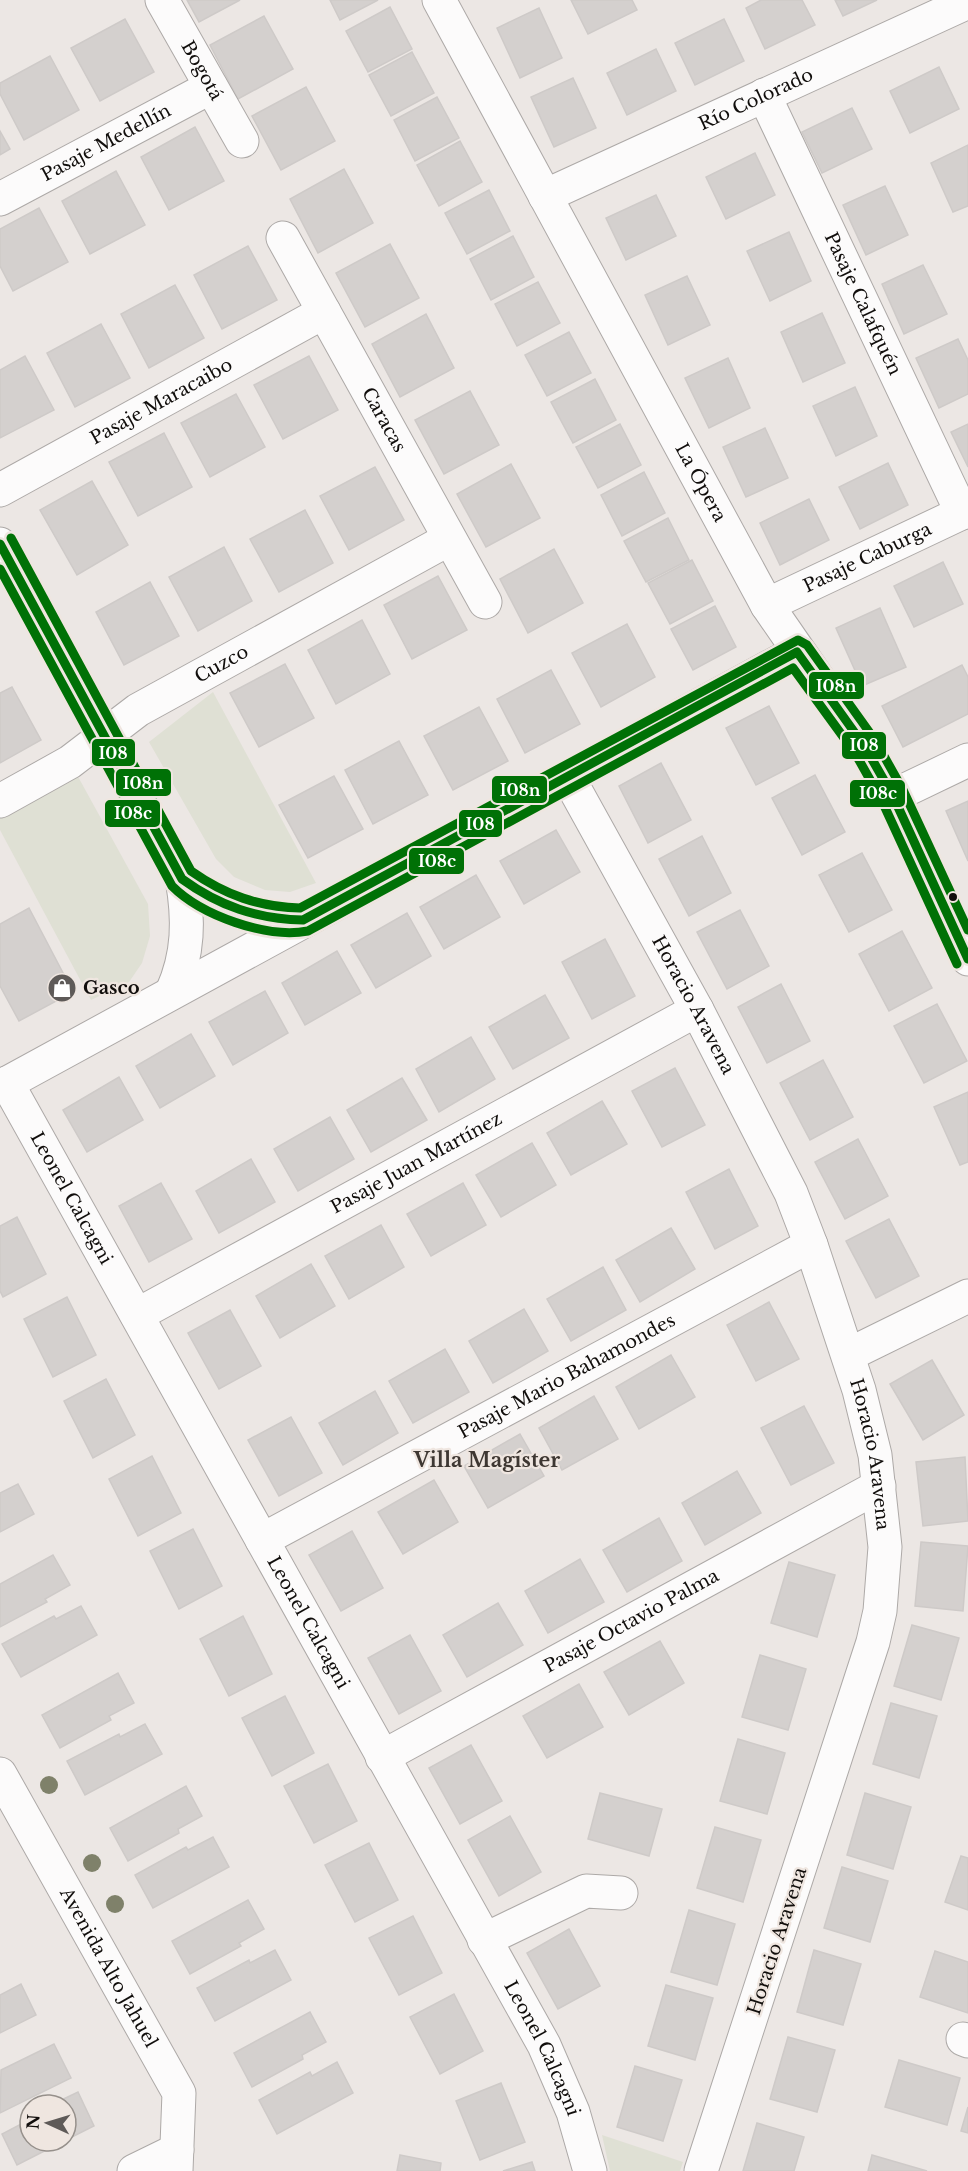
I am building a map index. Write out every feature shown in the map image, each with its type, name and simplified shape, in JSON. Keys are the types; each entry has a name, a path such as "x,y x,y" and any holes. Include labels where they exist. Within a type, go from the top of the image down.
{"street":[{"name":"Bogotá","path":"162,0 243,141"},
{"name":"La Ópera","path":"444,1 545,196 768,605 797,652 865,747 893,796 968,959"},
{"name":"Río Colorado","path":"545,196 764,95 961,11"},
{"name":"Pasaje Medellín","path":"0,199 212,87"},
{"name":"Pasaje Calafquén","path":"764,95 965,512"},
{"name":"Caracas","path":"283,238 484,602"},
{"name":"Pasaje Maracaibo","path":"0,490 324,312"},
{"name":"Pasaje Caburga","path":"768,605 965,512"},
{"name":"Cuzco","path":"0,801 70,762 138,710 449,539"},
{"path":"0,544 182,879 187,907 188,936 180,974 172,992"},
{"path":"4,1085 797,652"},
{"path":"893,796 968,760"},
{"name":"Horacio Aravena","path":"568,777 697,1010 791,1193 848,1355 869,1425 884,1516 884,1578 873,1642 701,2171"},
{"path":"182,879 216,903 235,912 279,921 303,920"},
{"name":"Pasaje Juan Martínez","path":"137,1315 697,1010"},
{"name":"Leonel Calcagni","path":"4,1085 137,1315 560,2078 590,2171"},
{"name":"Pasaje Mario Bahamondes","path":"261,1540 811,1245"},
{"path":"848,1355 968,1296"},
{"name":"Pasaje Octavio Palma","path":"382,1757 879,1486"},
{"name":"Avenida Alto Jahuel","path":"5,1793 179,2093 177,2160"},
{"path":"484,1940 586,1891 621,1893"},
{"path":"134,2171 177,2160"}],"shaded area":[{"path":"213,692 316,883 290,892 265,890 234,877 216,859 149,742"},
{"path":"76,773 148,904 150,936 142,963 129,982 91,1000 0,830 0,811"},
{"path":"602,2135 683,2162 680,2171 610,2171"}],"building":[{"path":"187,0 240,0 199,22"},
{"path":"330,0 378,0 340,20"},
{"path":"571,0 632,0 637,10 588,34"},
{"path":"761,0 802,0 815,25 765,49 746,8"},
{"path":"835,0 877,0 843,16"},
{"path":"390,7 412,49 368,72 346,31"},
{"path":"539,8 562,58 520,78 497,28"},
{"path":"264,16 293,69 238,99 210,45"},
{"path":"125,19 154,72 100,101 71,48"},
{"path":"724,19 744,61 695,85 675,43"},
{"path":"656,49 676,91 627,115 607,73"},
{"path":"412,52 434,93 391,116 369,75"},
{"path":"50,56 79,110 24,140 0,94 0,83"},
{"path":"939,67 959,109 910,133 890,91"},
{"path":"573,78 596,128 554,147 531,97"},
{"path":"306,87 335,141 281,170 252,116"},
{"path":"437,97 459,138 415,161 394,120"},
{"path":"852,108 872,149 822,173 802,132"},
{"path":"195,127 224,181 169,210 141,157"},
{"path":"0,131 10,149 0,155"},
{"path":"460,141 482,182 439,206 417,165"},
{"path":"968,145 968,206 953,212 931,163"},
{"path":"755,153 775,195 726,219 706,177"},
{"path":"344,169 373,223 318,253 290,199"},
{"path":"116,171 145,225 90,254 62,201"},
{"path":"885,186 908,235 866,255 843,205"},
{"path":"489,190 510,231 467,254 445,213"},
{"path":"656,195 676,236 626,260 606,218"},
{"path":"39,208 68,262 13,291 0,266 0,229"},
{"path":"789,232 811,281 770,301 747,251"},
{"path":"513,236 534,277 491,300 470,259"},
{"path":"390,244 419,298 365,327 336,273"},
{"path":"248,246 277,300 222,329 194,275"},
{"path":"923,265 947,314 904,334 882,284"},
{"path":"687,276 710,325 668,345 645,295"},
{"path":"538,282 560,323 517,346 495,304"},
{"path":"175,285 204,338 149,368 121,314"},
{"path":"822,313 845,363 803,382 781,332"},
{"path":"426,314 454,368 400,397 372,344"},
{"path":"101,324 130,378 75,407 47,353"},
{"path":"569,332 591,373 547,396 525,355"},
{"path":"958,339 968,360 968,394 939,408 916,358"},
{"path":"25,356 54,410 0,438 0,370"},
{"path":"309,356 338,410 283,439 254,385"},
{"path":"728,358 750,408 709,428 685,378"},
{"path":"595,379 616,420 573,443 551,402"},
{"path":"855,387 877,436 836,456 813,406"},
{"path":"470,391 499,445 444,474 415,420"},
{"path":"236,394 265,447 210,477 181,423"},
{"path":"620,424 641,465 598,488 576,447"},
{"path":"968,424 968,467 951,432"},
{"path":"765,428 788,478 746,497 723,447"},
{"path":"164,433 192,487 138,516 109,462"},
{"path":"888,463 908,505 860,529 839,487"},
{"path":"511,464 540,518 486,547 457,494"},
{"path":"375,467 404,520 349,550 320,496"},
{"path":"644,472 665,513 622,536 601,495"},
{"path":"92,481 128,545 77,575 40,510"},
{"path":"809,499 829,540 780,565 760,523"},
{"path":"305,510 333,563 279,592 250,539"},
{"path":"668,518 689,560 646,582 624,541"},
{"path":"224,547 252,601 198,631 169,577"},
{"path":"554,549 583,603 528,633 500,579"},
{"path":"692,560 713,601 670,624 648,583"},
{"path":"943,562 963,604 914,627 894,586"},
{"path":"438,576 467,630 412,659 384,605"},
{"path":"150,582 179,636 124,665 96,612"},
{"path":"715,606 736,647 693,670 671,629"},
{"path":"880,608 906,667 862,686 836,628"},
{"path":"362,620 390,674 336,704 308,650"},
{"path":"627,624 655,677 601,707 572,653"},
{"path":"285,664 314,718 259,747 230,693"},
{"path":"962,665 968,677 968,714 903,747 882,706"},
{"path":"551,670 580,724 525,753 497,699"},
{"path":"12,687 41,740 0,763 0,693"},
{"path":"769,706 799,763 756,785 726,728"},
{"path":"479,707 508,761 453,790 424,736"},
{"path":"399,741 428,795 373,824 345,770"},
{"path":"661,763 691,820 648,843 619,786"},
{"path":"815,775 845,832 802,855 772,798"},
{"path":"334,776 363,829 308,858 279,805"},
{"path":"968,801 968,861 946,811"},
{"path":"556,830 580,872 524,904 500,861"},
{"path":"702,836 731,893 689,916 659,859"},
{"path":"862,853 892,910 849,932 819,875"},
{"path":"476,875 500,917 444,949 420,907"},
{"path":"29,908 73,992 19,1021 0,986 0,924"},
{"path":"740,910 769,966 727,989 697,932"},
{"path":"407,913 431,956 376,988 351,945"},
{"path":"902,931 932,988 889,1011 859,954"},
{"path":"605,939 635,996 592,1019 562,962"},
{"path":"337,951 361,993 305,1025 282,983"},
{"path":"781,984 810,1041 767,1063 738,1007"},
{"path":"265,991 288,1033 233,1065 209,1022"},
{"path":"545,995 569,1038 513,1069 489,1027"},
{"path":"937,1004 967,1061 924,1083 894,1026"},
{"path":"191,1034 215,1076 160,1108 136,1066"},
{"path":"471,1037 495,1079 439,1112 416,1069"},
{"path":"823,1060 853,1117 810,1140 780,1083"},
{"path":"675,1068 705,1125 662,1147 632,1091"},
{"path":"119,1077 143,1120 87,1152 63,1110"},
{"path":"402,1078 427,1120 371,1152 347,1110"},
{"path":"968,1092 968,1162 960,1165 934,1107"},
{"path":"602,1101 627,1144 571,1175 547,1133"},
{"path":"330,1117 354,1159 298,1191 274,1149"},
{"path":"858,1139 888,1196 845,1219 815,1162"},
{"path":"532,1143 556,1185 501,1217 476,1175"},
{"path":"251,1159 275,1202 219,1233 196,1191"},
{"path":"729,1169 758,1226 715,1249 686,1192"},
{"path":"161,1183 192,1239 149,1262 119,1206"},
{"path":"463,1183 486,1225 431,1256 407,1214"},
{"path":"17,1217 46,1274 3,1297 0,1291 0,1226"},
{"path":"889,1219 919,1276 876,1298 846,1241"},
{"path":"381,1225 404,1267 349,1299 325,1256"},
{"path":"671,1228 695,1269 640,1302 616,1260"},
{"path":"311,1264 335,1306 280,1338 256,1296"},
{"path":"603,1267 626,1310 571,1341 547,1299"},
{"path":"67,1297 96,1355 53,1377 24,1319"},
{"path":"769,1302 799,1359 756,1381 727,1325"},
{"path":"524,1309 548,1351 493,1383 469,1341"},
{"path":"230,1310 261,1366 219,1389 188,1333"},
{"path":"445,1349 469,1392 413,1423 389,1381"},
{"path":"671,1355 695,1397 639,1429 616,1387"},
{"path":"932,1360 964,1415 923,1440 890,1384"},
{"path":"106,1379 135,1435 93,1458 64,1401"},
{"path":"375,1391 398,1433 343,1465 319,1423"},
{"path":"594,1396 618,1439 562,1470 539,1428"},
{"path":"804,1406 834,1463 791,1485 761,1428"},
{"path":"291,1417 322,1473 279,1496 248,1440"},
{"path":"520,1434 544,1476 488,1508 464,1466"},
{"path":"152,1456 181,1513 138,1536 109,1479"},
{"path":"965,1457 968,1521 923,1526 916,1462"},
{"path":"737,1471 761,1513 705,1545 682,1503"},
{"path":"434,1480 458,1522 403,1554 378,1512"},
{"path":"18,1484 34,1514 0,1532 0,1493"},
{"path":"659,1518 682,1561 627,1592 603,1550"},
{"path":"193,1529 222,1586 179,1609 150,1551"},
{"path":"352,1531 383,1588 341,1611 309,1555"},
{"path":"921,1542 968,1546 963,1611 915,1606"},
{"path":"53,1555 70,1585 45,1599 47,1602 0,1627 0,1584"},
{"path":"580,1559 604,1602 548,1633 525,1591"},
{"path":"789,1562 835,1575 817,1637 771,1623"},
{"path":"498,1603 523,1645 467,1677 443,1635"},
{"path":"81,1606 97,1635 21,1677 2,1644 54,1616 56,1619"},
{"path":"243,1616 272,1674 229,1696 200,1639"},
{"path":"912,1625 959,1638 941,1700 894,1686"},
{"path":"410,1635 441,1691 399,1714 368,1658"},
{"path":"660,1641 684,1683 629,1715 604,1672"},
{"path":"760,1655 806,1669 788,1730 742,1717"},
{"path":"118,1673 134,1703 109,1716 111,1720 60,1748 42,1715"},
{"path":"579,1684 603,1727 547,1758 523,1716"},
{"path":"285,1696 314,1753 272,1776 242,1718"},
{"path":"891,1703 937,1716 919,1778 873,1764"},
{"path":"145,1724 162,1754 85,1795 67,1761 119,1734 120,1737"},
{"path":"738,1739 785,1753 767,1814 720,1801"},
{"path":"471,1745 502,1801 460,1824 429,1768"},
{"path":"328,1764 357,1821 314,1843 284,1786"},
{"path":"186,1786 202,1816 178,1829 179,1833 128,1861 110,1828"},
{"path":"600,1793 662,1809 649,1856 588,1839"},
{"path":"865,1793 911,1807 893,1869 847,1855"},
{"path":"510,1816 541,1872 499,1896 468,1840"},
{"path":"715,1827 761,1840 743,1902 697,1888"},
{"path":"213,1837 229,1867 153,1908 135,1875 186,1847 188,1850"},
{"path":"369,1843 398,1900 355,1922 325,1865"},
{"path":"961,1856 968,1858 968,1910 945,1902"},
{"path":"842,1867 888,1881 870,1942 824,1928"},
{"path":"248,1900 264,1929 239,1943 241,1946 190,1974 172,1941"},
{"path":"689,1910 735,1924 717,1985 671,1972"},
{"path":"413,1916 442,1973 399,1995 369,1938"},
{"path":"569,1929 600,1986 558,2009 527,1953"},
{"path":"275,1950 291,1980 215,2021 197,1988 249,1960 250,1963"},
{"path":"814,1950 861,1964 843,2025 797,2012"},
{"path":"935,1951 968,1962 968,2013 920,1997"},
{"path":"21,1984 36,2015 0,2033 0,1995"},
{"path":"666,1985 713,1998 695,2060 648,2046"},
{"path":"454,1994 483,2051 440,2074 410,2017"},
{"path":"310,2012 326,2042 302,2055 303,2059 252,2087 234,2053"},
{"path":"788,2037 835,2050 817,2112 770,2099"},
{"path":"54,2044 71,2078 41,2093 18,2093 18,2104 0,2113 1,2070"},
{"path":"899,2060 960,2078 947,2125 885,2107"},
{"path":"337,2062 353,2093 277,2134 259,2100 310,2072 312,2076"},
{"path":"635,2066 682,2080 663,2141 617,2127"},
{"path":"501,2083 525,2142 480,2160 456,2101"},
{"path":"78,2092 94,2126 78,2134 78,2093 76,2093"},
{"path":"968,2107 968,2133 961,2131"},
{"path":"757,2123 804,2137 794,2171 743,2171"},
{"path":"18,2126 18,2153 40,2153 17,2165 2,2134"},
{"path":"400,2155 441,2163 440,2171 397,2171"},
{"path":"872,2155 927,2171 868,2171"},
{"path":"532,2162 535,2171 503,2171"}],"transit line":[{"name":"I08n","path":"11,538 191,871 230,893 256,902 300,908 798,640 807,645 875,740 903,790 968,930"},
{"name":"I08","path":"0,544 182,879 224,904 254,914 303,920 797,652 865,747 893,796 968,959"},
{"name":"I08c","path":"0,569 172,886 184,897 217,915 254,928 291,933 308,931 793,668 855,753 882,801 957,964"}],"place":[{"name":"Gasco","path":"62,988"}],"district":[{"name":"Villa Magíster","path":"487,1460"}]}
